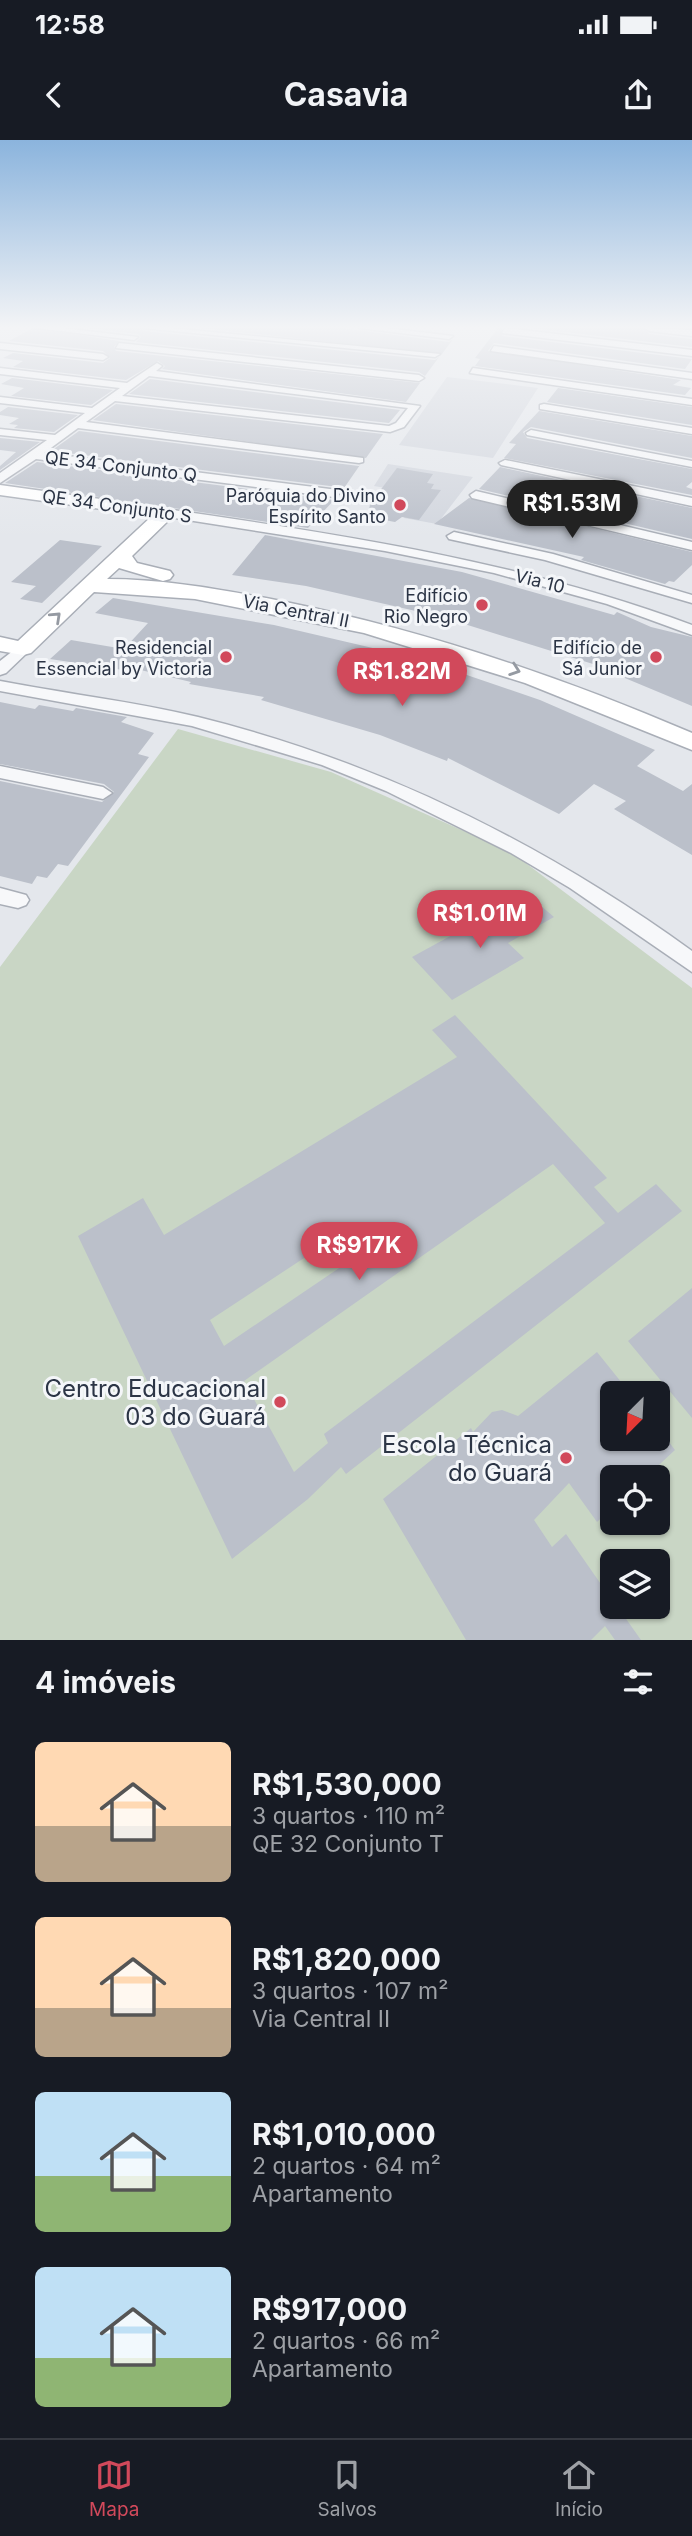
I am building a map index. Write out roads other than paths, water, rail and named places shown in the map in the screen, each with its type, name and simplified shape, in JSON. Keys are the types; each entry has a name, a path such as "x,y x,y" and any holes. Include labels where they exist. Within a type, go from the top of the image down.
{"street":[{"path":"0,480 113,398 394,428 401,425 416,404 364,398"},
{"path":"664,398 692,402"},
{"path":"0,400 95,411"},
{"path":"544,407 692,431"},
{"path":"76,424 359,460"},
{"path":"0,432 56,439"},
{"path":"531,433 692,464"},
{"name":"QE 34 Conjunto Q","path":"34,455 334,493"},
{"path":"505,463 692,502"},
{"path":"0,469 13,470"},
{"name":"QE 34 Conjunto S","path":"0,490 316,534 409,550"},
{"path":"476,495 601,522 692,546"},
{"path":"0,670 166,513"},
{"path":"454,536 548,557 691,598 668,621"},
{"name":"Via 10","path":"409,550 594,595 692,630"},
{"name":"Via Central II","path":"122,556 123,562 146,572 335,604 432,635 567,670 692,722"},
{"name":"Via Central II","path":"89,586 133,585 236,599 432,635 692,742"},
{"path":"0,644 23,648"},
{"path":"0,686 175,718 338,764 437,805 540,859 692,963"},
{"path":"0,772 103,793"}],"place":[{"name":"Paróquia do Divino Espírito Santo","path":"400,505"},
{"name":"Edifício Rio Negro","path":"482,605"},
{"name":"Residencial Essencial by Victoria","path":"226,657"},
{"name":"Edifício de Sá Junior","path":"656,657"},
{"name":"Centro Educacional 03 do Guará","path":"280,1402"},
{"name":"Escola Técnica do Guará","path":"566,1458"}]}
